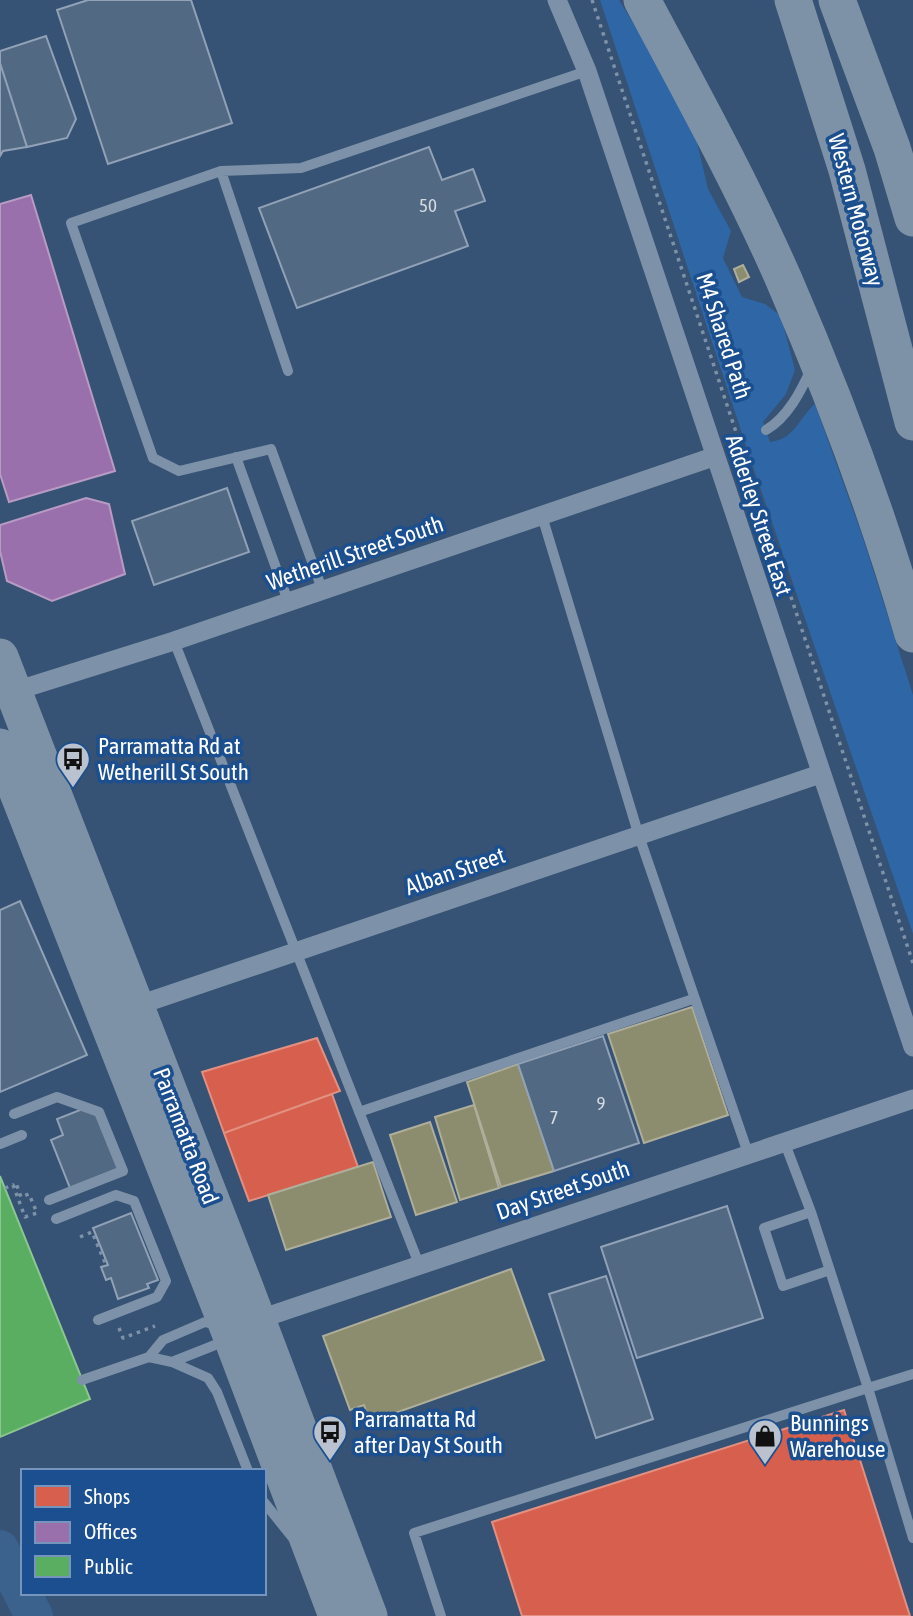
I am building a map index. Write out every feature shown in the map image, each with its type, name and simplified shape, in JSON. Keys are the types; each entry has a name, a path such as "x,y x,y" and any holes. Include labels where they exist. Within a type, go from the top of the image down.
{"highway":[{"path":"630,0 734,176"},
{"path":"642,0 734,176 784,279 892,561 913,634"},
{"name":"Western Motorway","path":"793,0 847,170 913,422"},
{"path":"837,0 892,148 913,218"},
{"name":"Parramatta Road","path":"0,657 121,1011 243,1325 369,1616"},
{"name":"Parramatta Road","path":"0,747 121,1011"},
{"name":"Parramatta Road","path":"243,1325 315,1559 337,1616"}],"street":[{"name":"Adderley Street East","path":"557,0 587,71 713,457 913,1047"},
{"name":"Wetherill Street South","path":"12,692 174,641 713,457"},
{"name":"Alban Street","path":"121,1011 820,774"},
{"name":"Day Street South","path":"243,1325 913,1099"}],"lane":[{"path":"322,589 271,449 179,471 153,458 71,223 221,172 300,168 587,71"},
{"path":"221,172 288,371"},
{"path":"766,430 777,424 796,398 816,359"},
{"path":"236,457 289,601"},
{"path":"542,516 639,835 748,1153"},
{"path":"174,641 419,1264"},
{"path":"359,1112 694,999"},
{"path":"14,1114 57,1097 99,1112 123,1171 49,1200"},
{"path":"0,1144 22,1135"},
{"path":"784,1141 830,1270 913,1538"},
{"path":"56,1219 116,1195 134,1201 166,1281 157,1297 98,1320"},
{"path":"811,1212 764,1228 783,1286 830,1270"},
{"path":"149,1357 163,1340 205,1322 243,1325"},
{"path":"173,1362 215,1345 243,1325"},
{"path":"82,1380 149,1357 173,1362 208,1378 217,1392 247,1469"},
{"path":"441,1616 414,1533 913,1374"},
{"path":"266,1506 315,1559"}],"path":[{"name":"M4 Shared Path","path":"592,0 913,963"},
{"path":"5,1188 16,1183 21,1197 29,1194 37,1213 25,1217 13,1185"},
{"path":"80,1237 92,1232 106,1265"}],"shaded area":[{"path":"600,0 619,0 648,47 697,142 708,189 731,231 723,258 742,297 765,304 781,316 795,370 786,394 763,422 770,442 791,433 815,404 863,538 913,695 913,934 752,464"}],"building: Shops":[{"path":"317,1038 340,1091 224,1133 202,1072"},
{"path":"332,1094 358,1167 249,1201 224,1133"},
{"name":"Bunnings Warehouse","path":"844,1410 910,1616 522,1616 492,1522"}],"building: Offices":[{"path":"31,195 115,471 9,502 0,474 0,204"},
{"path":"86,498 109,504 125,574 52,601 7,581 0,551 0,525"}],"building: Public":[{"path":"0,1176 90,1399 0,1437"}],"building: Industry":[{"path":"743,265 749,277 739,282 734,269"},
{"path":"692,1007 728,1115 644,1143 608,1034"},
{"path":"518,1064 554,1171 501,1187 467,1082"},
{"path":"474,1105 499,1188 460,1200 435,1117"},
{"path":"430,1122 457,1202 416,1215 390,1135"},
{"path":"373,1162 391,1217 286,1250 268,1195"},
{"path":"511,1269 544,1360 370,1422 364,1405 350,1410 323,1336"}],"building: Other":[{"path":"88,0 191,0 232,123 108,164 57,10"},
{"path":"46,36 76,119 67,138 27,147 0,63 0,51"},
{"path":"0,63 27,147 3,151 0,156"},
{"path":"429,147 442,180 473,169 485,201 455,211 468,246 297,308 259,208"},
{"path":"227,488 249,552 154,585 132,521"},
{"path":"20,901 87,1055 0,1092 0,910"},
{"path":"603,1036 639,1143 554,1171 518,1064"},
{"path":"85,1108 99,1113 120,1168 70,1188 51,1140 63,1135 57,1119"},
{"path":"727,1206 763,1318 637,1358 601,1247"},
{"path":"131,1213 158,1280 147,1284 149,1288 118,1299 111,1278 106,1280 101,1267 108,1265 93,1228"},
{"path":"606,1276 653,1419 596,1438 549,1294"}],"waterway":[{"path":"0,1549 21,1590"},
{"path":"23,1595 34,1616"}],"place":[{"name":"Parramatta Rd at Wetherill St South","path":"73,789"},
{"name":"Parramatta Rd after Day St South","path":"330,1462"},
{"name":"Bunnings Warehouse","path":"765,1466"}]}
